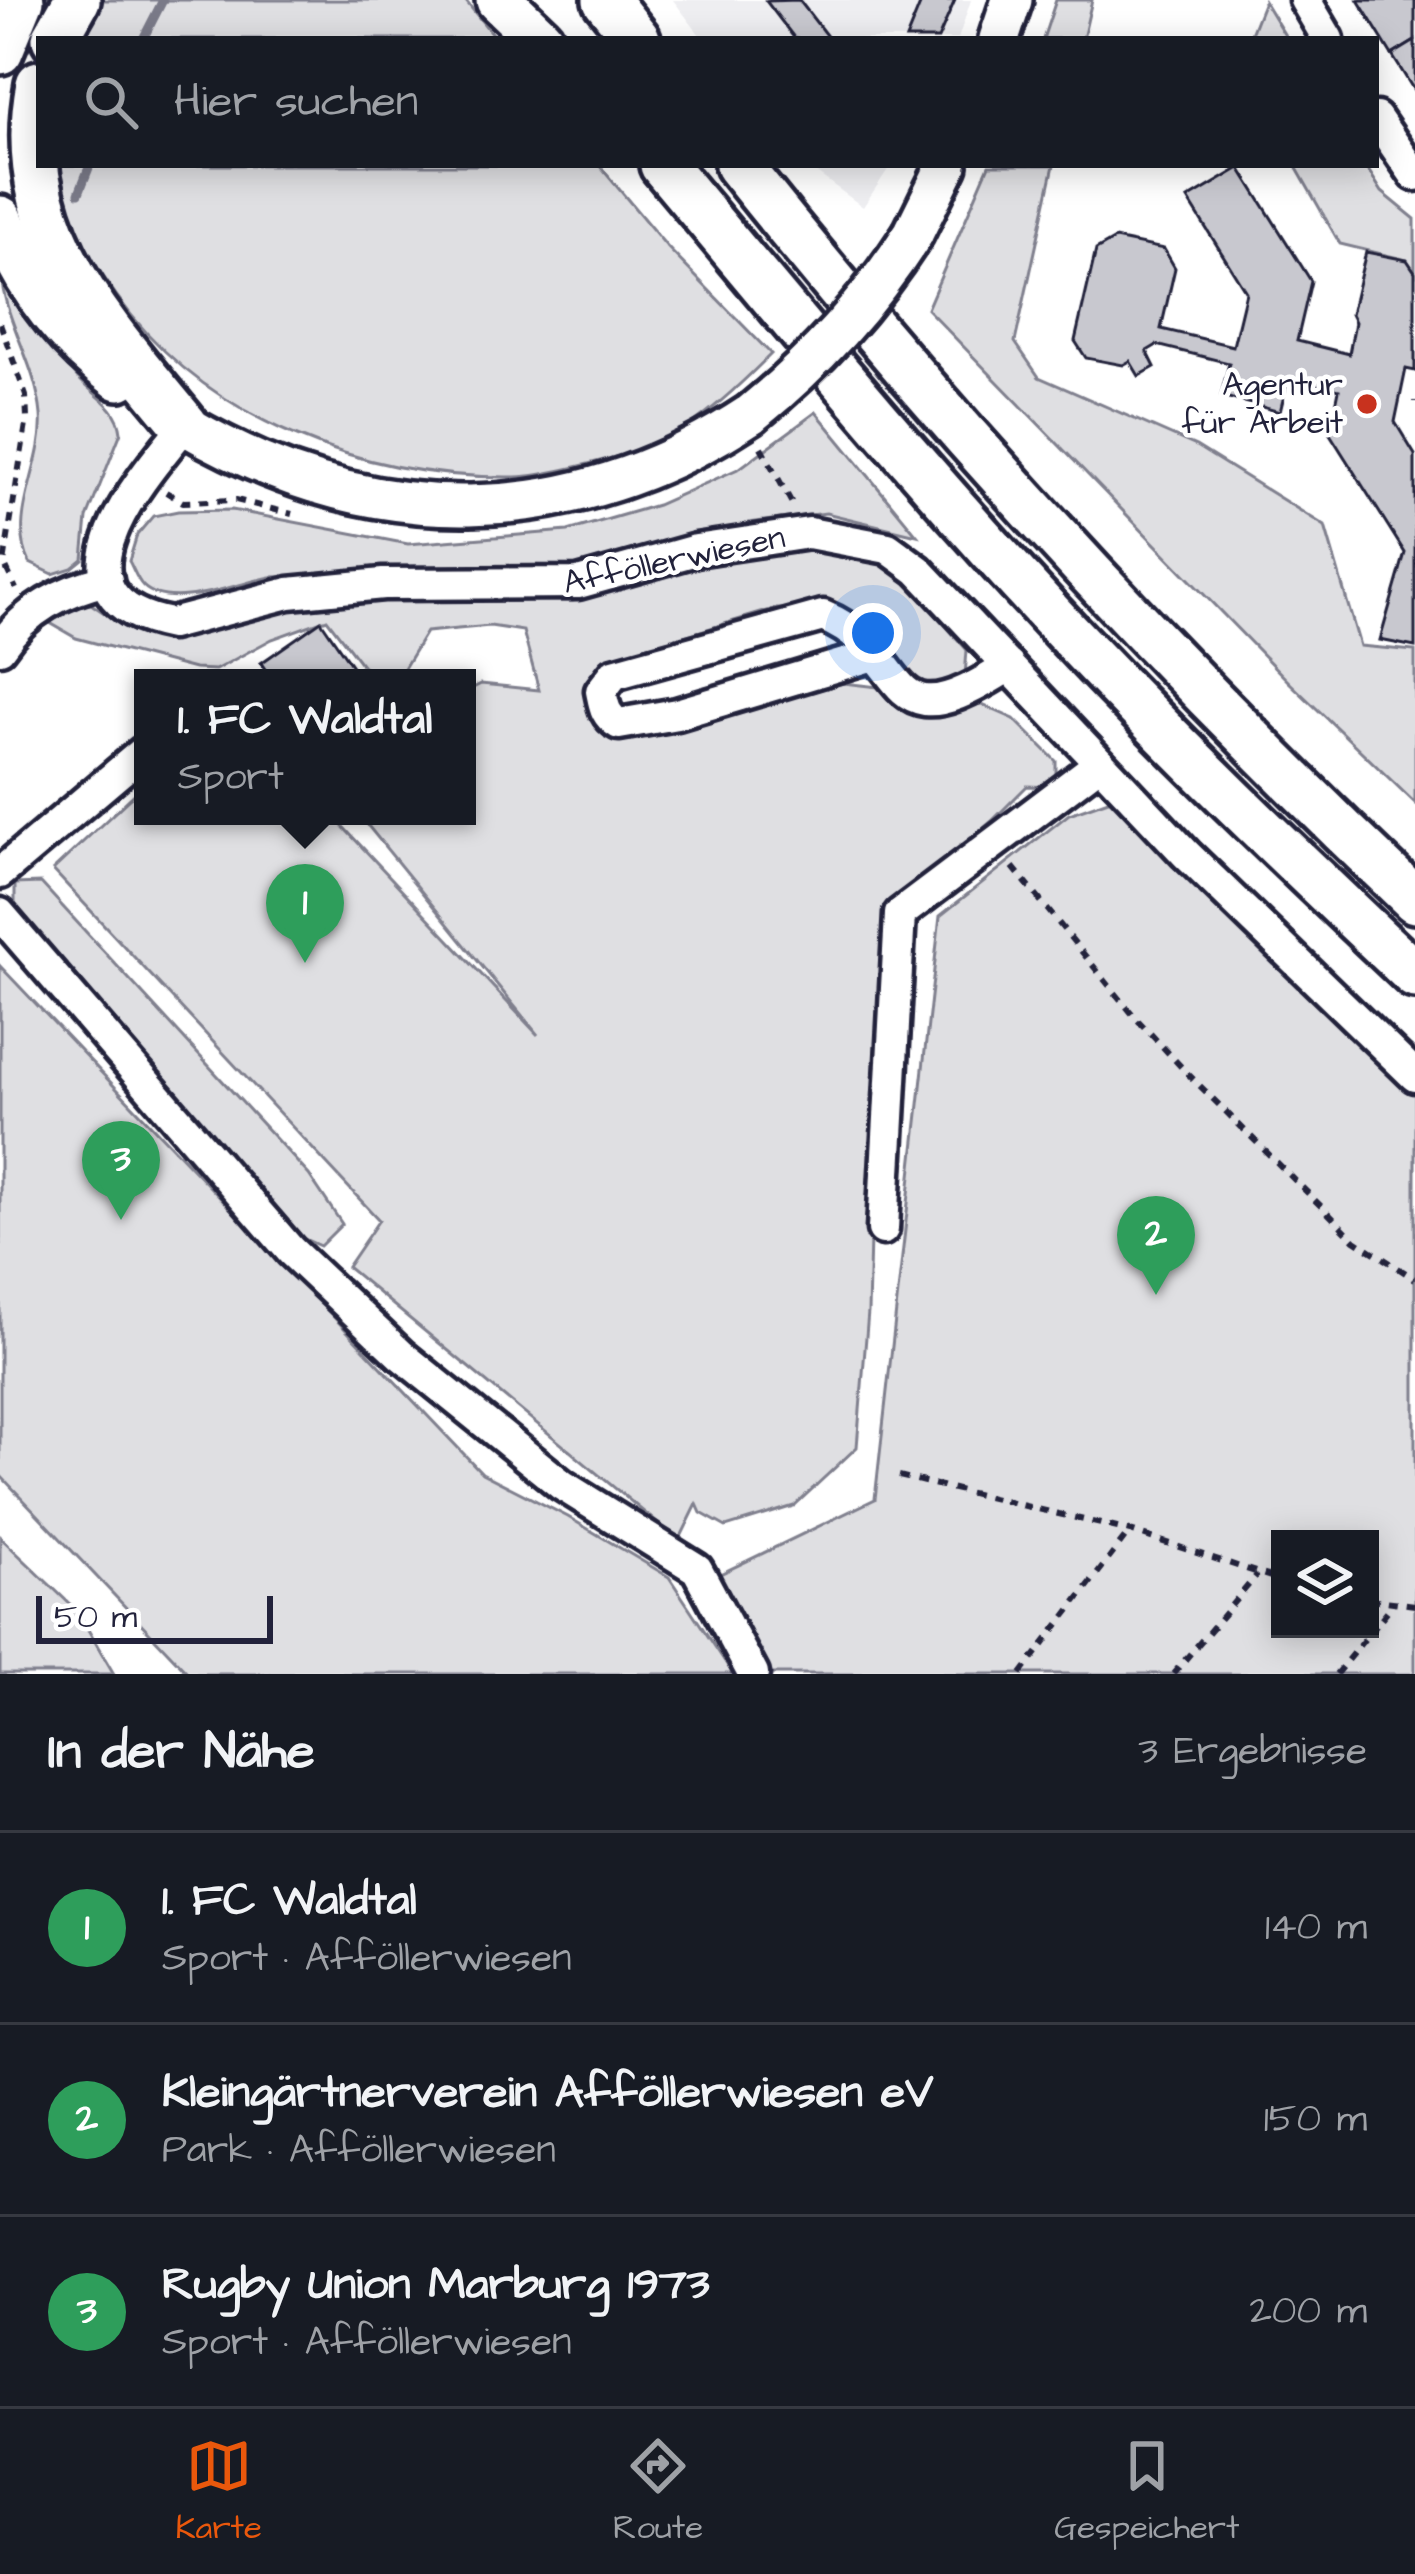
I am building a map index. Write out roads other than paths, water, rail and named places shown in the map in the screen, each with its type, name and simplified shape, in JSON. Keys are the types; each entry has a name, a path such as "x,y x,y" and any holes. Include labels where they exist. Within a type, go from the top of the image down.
{"highway":[{"path":"0,51 21,0"},
{"path":"57,36 77,0"},
{"path":"500,0 537,36"},
{"path":"527,0 557,36"},
{"path":"606,0 635,36"},
{"path":"36,100 32,155 38,189 62,255 103,325 185,425"},
{"path":"666,168 883,428 1051,615 1221,791 1415,975"},
{"path":"740,168 972,443 1142,630 1415,900"},
{"path":"0,219 19,264 61,324 112,372 185,425"}],"main road":[{"path":"1000,36 1012,0"},
{"path":"185,425 250,459 320,486 383,500 445,506 516,503 643,474 753,425 879,287 913,234 946,168"}],"street":[{"path":"1305,0 1326,36"},
{"path":"1379,122 1415,175"},
{"path":"0,648 33,610 65,593 107,580 105,557 118,512 185,425"},
{"name":"Afföllerwiesen","path":"107,580 124,606 171,624 289,593 383,584 578,583 696,550 809,533 888,548 918,570 1186,854 1415,1076"},
{"path":"874,655 677,713 619,724 603,704 602,691 614,674 823,616 848,629 874,655 894,681 921,700 936,703 972,689 1009,666"},
{"path":"0,873 134,760"},
{"path":"883,1229 900,914 1100,763"},
{"path":"0,914 291,1251 386,1340 562,1485 697,1568 753,1674"}],"waterway":[{"path":"145,36 163,0"},
{"path":"79,193 89,168"}],"place":[{"name":"Agentur für Arbeit","path":"1367,404"},
{"name":"1. FC Waldtal","path":"305,963"},
{"name":"Rugby Union Marburg 1973","path":"121,1220"},
{"name":"Kleingärtnerverein Afföllerwiesen eV","path":"1156,1295"}]}
